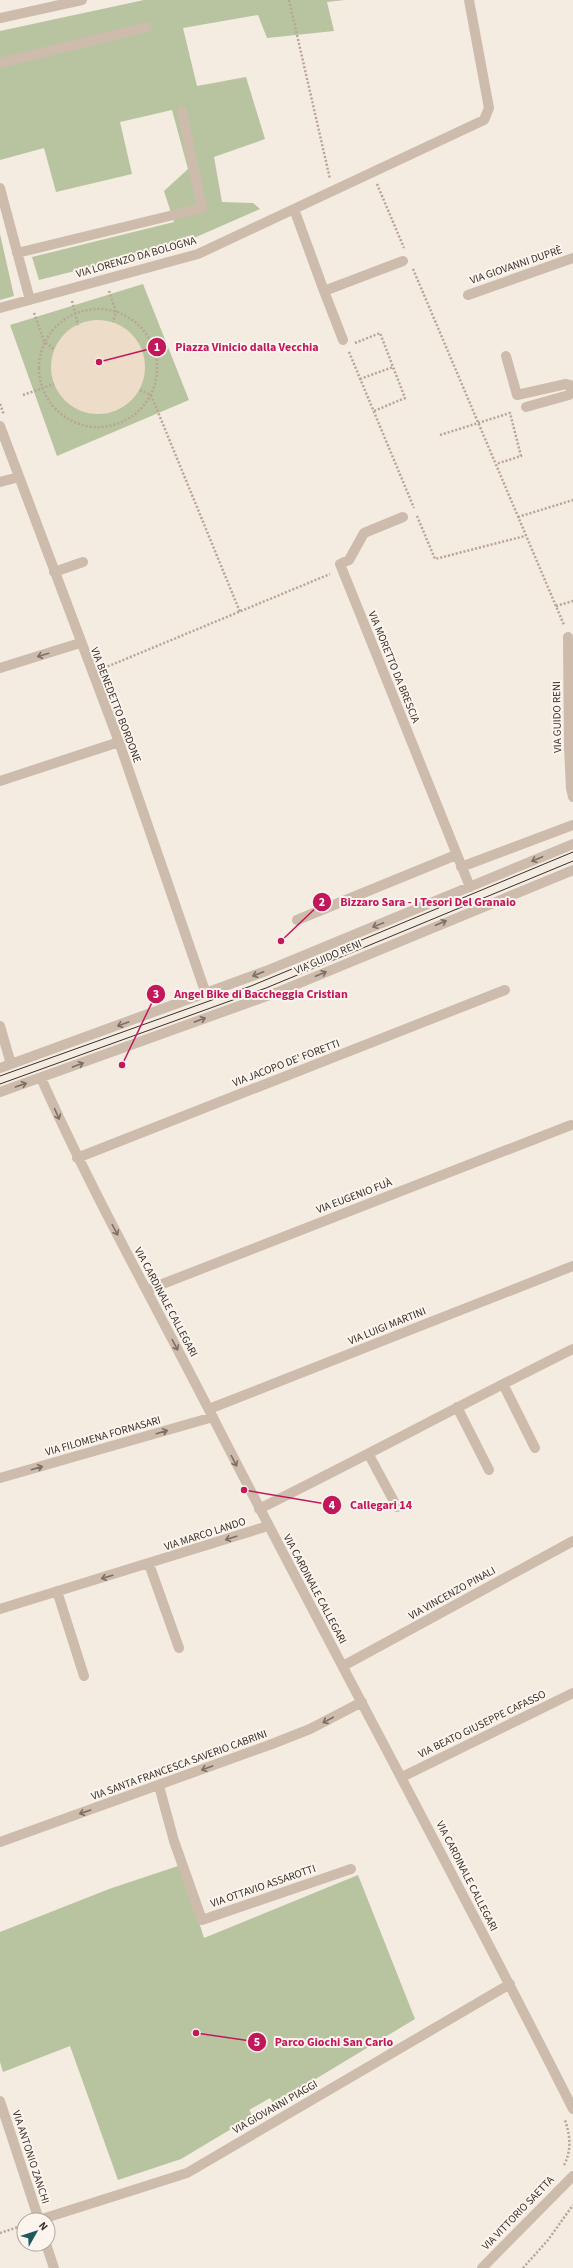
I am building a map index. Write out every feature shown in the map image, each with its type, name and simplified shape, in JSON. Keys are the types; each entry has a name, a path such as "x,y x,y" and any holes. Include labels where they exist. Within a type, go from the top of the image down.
{"street":[{"path":"0,18 82,0"},
{"name":"VIA LORENZO DA BOLOGNA","path":"0,308 198,254 484,120 489,108 469,0"},
{"path":"0,63 146,27"},
{"path":"17,253 202,208 182,112"},
{"path":"0,188 30,300"},
{"path":"294,210 345,343"},
{"path":"324,291 405,257"},
{"name":"VIA GIOVANNI DUPRÈ","path":"468,295 573,258"},
{"path":"506,356 517,395 566,384 573,386 569,395 526,407"},
{"name":"VIA BENEDETTO BORDONE","path":"0,426 80,643 119,742 206,994"},
{"path":"0,482 19,476"},
{"path":"342,569 340,564 349,560 364,533 403,517"},
{"path":"54,572 83,562"},
{"name":"VIA MORETTO DA BRESCIA","path":"342,569 470,888"},
{"name":"VIA GUIDO RENI","path":"568,636 570,788 573,797"},
{"path":"0,668 80,643"},
{"path":"0,781 119,742"},
{"path":"461,867 573,824"},
{"name":"VIA GUIDO RENI","path":"0,1068 206,994 470,888 573,844"},
{"path":"297,920 456,855"},
{"name":"VIA GUIDO RENI","path":"0,1092 278,992 573,870"},
{"name":"VIA JACOPO DE' FORETTI","path":"77,1158 505,990"},
{"path":"0,1026 11,1064"},
{"name":"VIA CARDINALE CALLEGARI","path":"41,1078 77,1158 211,1413 259,1509 402,1777 510,1984 573,2109"},
{"name":"VIA EUGENIO FUÀ","path":"147,1290 571,1126"},
{"name":"VIA LUIGI MARTINI","path":"211,1413 573,1266"},
{"path":"259,1509 369,1455 457,1407 573,1348"},
{"path":"503,1384 535,1448"},
{"path":"457,1407 489,1470"},
{"name":"VIA FILOMENA FORNASARI","path":"0,1478 211,1413"},
{"path":"369,1455 397,1507"},
{"name":"VIA MARCO LANDO","path":"0,1609 268,1526"},
{"name":"VIA VINCENZO PINALI","path":"342,1666 573,1541"},
{"path":"149,1564 179,1648"},
{"path":"57,1591 84,1676"},
{"name":"VIA BEATO GIUSEPPE CAFASSO","path":"402,1777 573,1693"},
{"name":"VIA SANTA FRANCESCA SAVERIO CABRINI","path":"0,1842 159,1786 310,1729 362,1702"},
{"name":"VIA OTTAVIO ASSAROTTI","path":"159,1786 174,1841 202,1920 351,1869"},
{"name":"VIA GIOVANNI PIAGGI","path":"56,2215 187,2173 510,1984"},
{"name":"VIA ANTONIO ZANCHI","path":"0,2100 36,2212"},
{"name":"VIA VITTORIO SAETTA","path":"482,2268 573,2176"},
{"path":"49,2252 54,2268"}],"path":[{"path":"289,0 333,190"},
{"path":"372,173 405,257"},
{"path":"412,267 559,613"},
{"path":"68,289 76,312 78,325"},
{"path":"109,290 116,312 113,322"},
{"path":"96,308 116,312 132,319 144,331 153,346 157,362 156,379 151,395 139,411 123,422 104,427 84,426 65,418 50,405 41,387 39,364 44,341 52,329 63,319 76,312 96,308"},
{"path":"34,313 44,341 54,350"},
{"path":"354,344 380,333 405,398 374,411"},
{"path":"345,343 435,559 525,536"},
{"path":"143,351 153,346"},
{"path":"360,379 393,367"},
{"path":"23,395 41,387 54,384"},
{"path":"140,390 151,395 240,612"},
{"path":"440,435 510,413 521,456 496,464"},
{"path":"518,517 573,500"},
{"path":"92,673 342,569"},
{"path":"556,606 573,602"},
{"path":"562,2168 567,2159 570,2140 563,2114"},
{"path":"523,2268 548,2240 573,2205"},
{"path":"0,2233 16,2228"}],"green space":[{"path":"144,0 345,0 327,2 334,31 267,38 258,15 183,28 197,86 246,77 265,139 214,157 222,202 253,203 260,209 178,245 39,280 32,257 174,222 164,191 188,169 172,110 120,122 132,174 56,192 44,148 0,160 0,31"},
{"path":"0,234 14,296 0,300"},
{"path":"143,284 189,400 57,456 10,325"},
{"path":"181,1865 204,1938 358,1875 415,2019 274,2104 270,2098 249,2110 253,2116 181,2159 118,2180 70,2046 3,2072 0,2062 0,1932 109,1889"}],"shaded area":[{"path":"98,320 116,323 131,334 142,349 145,367 142,385 131,400 116,411 98,414 80,411 65,400 54,385 51,367 54,349 65,334 80,323"}],"tram line":[{"path":"0,1076 251,986 573,852"},
{"path":"0,1084 266,988 573,861"}],"place":[{"name":"Piazza Vinicio dalla Vecchia","path":"99,362"},
{"name":"Bizzaro Sara - I Tesori Del Granaio","path":"281,941"},
{"name":"Angel Bike di Baccheggia Cristian","path":"122,1065"},
{"name":"Callegari 14","path":"244,1490"},
{"name":"Parco Giochi San Carlo","path":"196,2033"}]}
